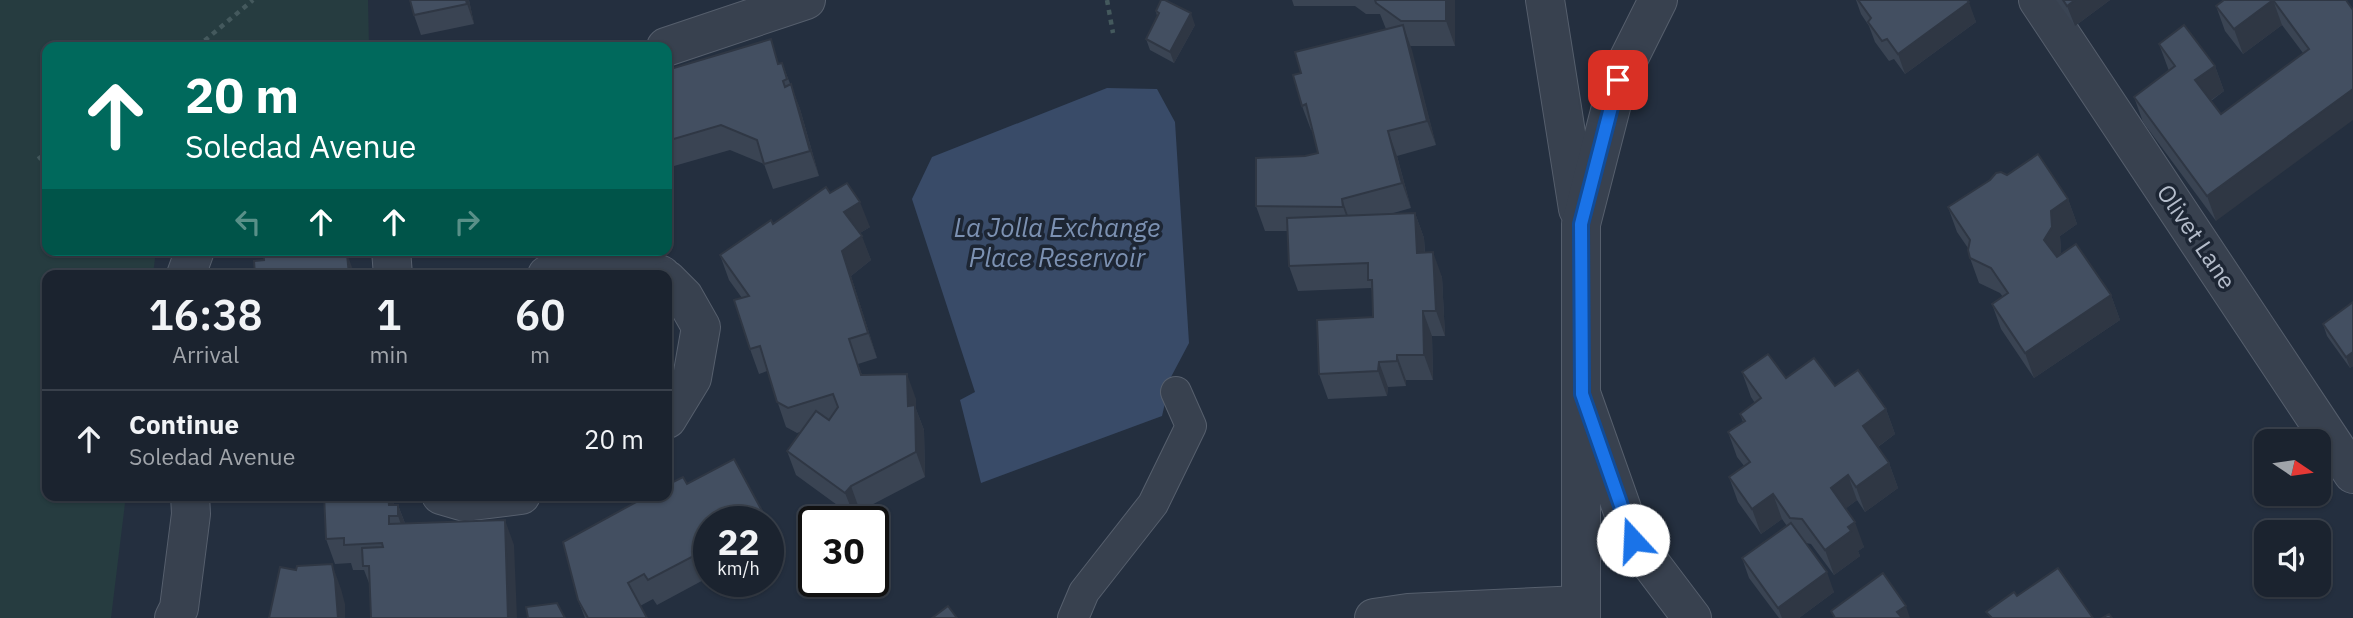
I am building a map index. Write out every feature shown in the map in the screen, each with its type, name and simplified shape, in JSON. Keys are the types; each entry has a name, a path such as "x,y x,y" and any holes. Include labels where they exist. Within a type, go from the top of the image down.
{"street":[{"path":"672,45 806,0"},
{"path":"1374,618 1408,613 1581,611 1581,224 1545,0"},
{"path":"1581,224 1618,80 1658,0"},
{"name":"Olivet Lane","path":"2038,0 2353,474"},
{"path":"573,270 604,264 644,270"},
{"path":"672,285 684,297 701,327 692,378 672,411"},
{"path":"1582,394 1633,540 1692,618"},
{"path":"174,618 179,608 190,501"}],"lane":[{"path":"1073,618 1084,592 1153,504 1191,426 1176,392"}],"path":[{"path":"203,42 253,0"},
{"path":"1107,0 1113,33"},
{"path":"38,159 42,156"}],"green space":[{"path":"0,0 368,0 369,42 42,42 42,256 155,256 154,270 42,270 42,501 125,501 111,618 0,618"}],"water":[{"name":"La Jolla Exchange Place Reservoir","path":"1107,88 1157,89 1175,122 1189,343 1171,377 1162,416 981,483 960,400 975,392 912,199 932,157"}],"building":[{"path":"410,0 466,0 467,4 414,15"},
{"path":"1161,0 1191,13 1170,52 1146,39 1159,13 1156,11"},
{"path":"1375,0 1446,0 1446,21 1401,21"},
{"path":"1858,0 1969,2 1898,54 1887,39 1882,41 1868,22 1871,18"},
{"path":"2063,0 2075,0 2067,6"},
{"path":"2224,0 2273,0 2234,29 2216,6"},
{"path":"2273,0 2346,0 2353,10 2353,89 2207,196 2134,97 2175,66 2159,44 2184,25 2215,66 2195,80 2221,114 2309,49"},
{"path":"1403,25 1427,121 1388,131 1402,183 1342,199 1343,207 1256,206 1256,158 1318,153 1306,104 1302,106 1293,75 1301,73 1295,52"},
{"path":"771,39 778,64 782,63 787,79 783,81 785,87 791,84 810,151 764,164 757,140 721,125 672,140 672,69"},
{"path":"2038,154 2068,199 2051,211 2052,227 2044,240 2057,257 2076,244 2111,295 2025,353 1992,304 2008,293 1991,268 1970,258 1970,240 1948,207 1990,180 1996,173 2007,175"},
{"path":"847,183 860,202 844,212 862,236 842,251 868,333 849,339 861,375 907,374 908,406 915,405 916,452 851,486 845,493 787,451 816,411 829,420 838,407 833,394 788,408 777,402 760,346 750,349 734,300 749,296 720,255 771,220 773,224 826,187 830,193"},
{"path":"1415,213 1417,253 1433,252 1436,311 1423,311 1424,355 1397,355 1397,361 1379,362 1378,371 1319,374 1317,320 1373,317 1372,280 1368,280 1368,263 1289,266 1287,218"},
{"path":"264,256 347,256 349,270 255,270 254,261 264,260"},
{"path":"2353,302 2353,352 2346,357 2323,324"},
{"path":"1768,354 1786,378 1814,358 1835,386 1858,370 1886,409 1863,426 1889,463 1856,487 1848,475 1831,488 1855,522 1848,527 1851,531 1825,550 1802,519 1790,518 1773,494 1752,509 1729,477 1750,462 1728,432 1745,421 1740,414 1761,398 1742,372"},
{"path":"734,459 759,506 693,506 693,556 648,580 644,574 628,583 647,618 588,618 578,600 563,542 638,501 672,501 672,482 683,477 687,484"},
{"path":"324,501 389,501 389,505 398,505 398,516 389,516 389,524 505,520 508,618 371,618 369,566 363,566 362,548 383,547 382,543 344,545 344,538 326,539"},
{"path":"1791,523 1827,572 1778,608 1742,558"},
{"path":"332,564 338,618 269,618 280,567 296,570 297,566"},
{"path":"2058,568 2093,618 1992,618 1986,612 2014,592 2017,596"},
{"path":"1883,573 1906,606 1897,612 1902,618 1835,618 1831,611"},
{"path":"557,603 565,618 528,618 526,607"},
{"path":"948,606 957,618 932,618"}],"route":[{"path":"1618,80 1581,224 1582,394 1633,540"}]}
